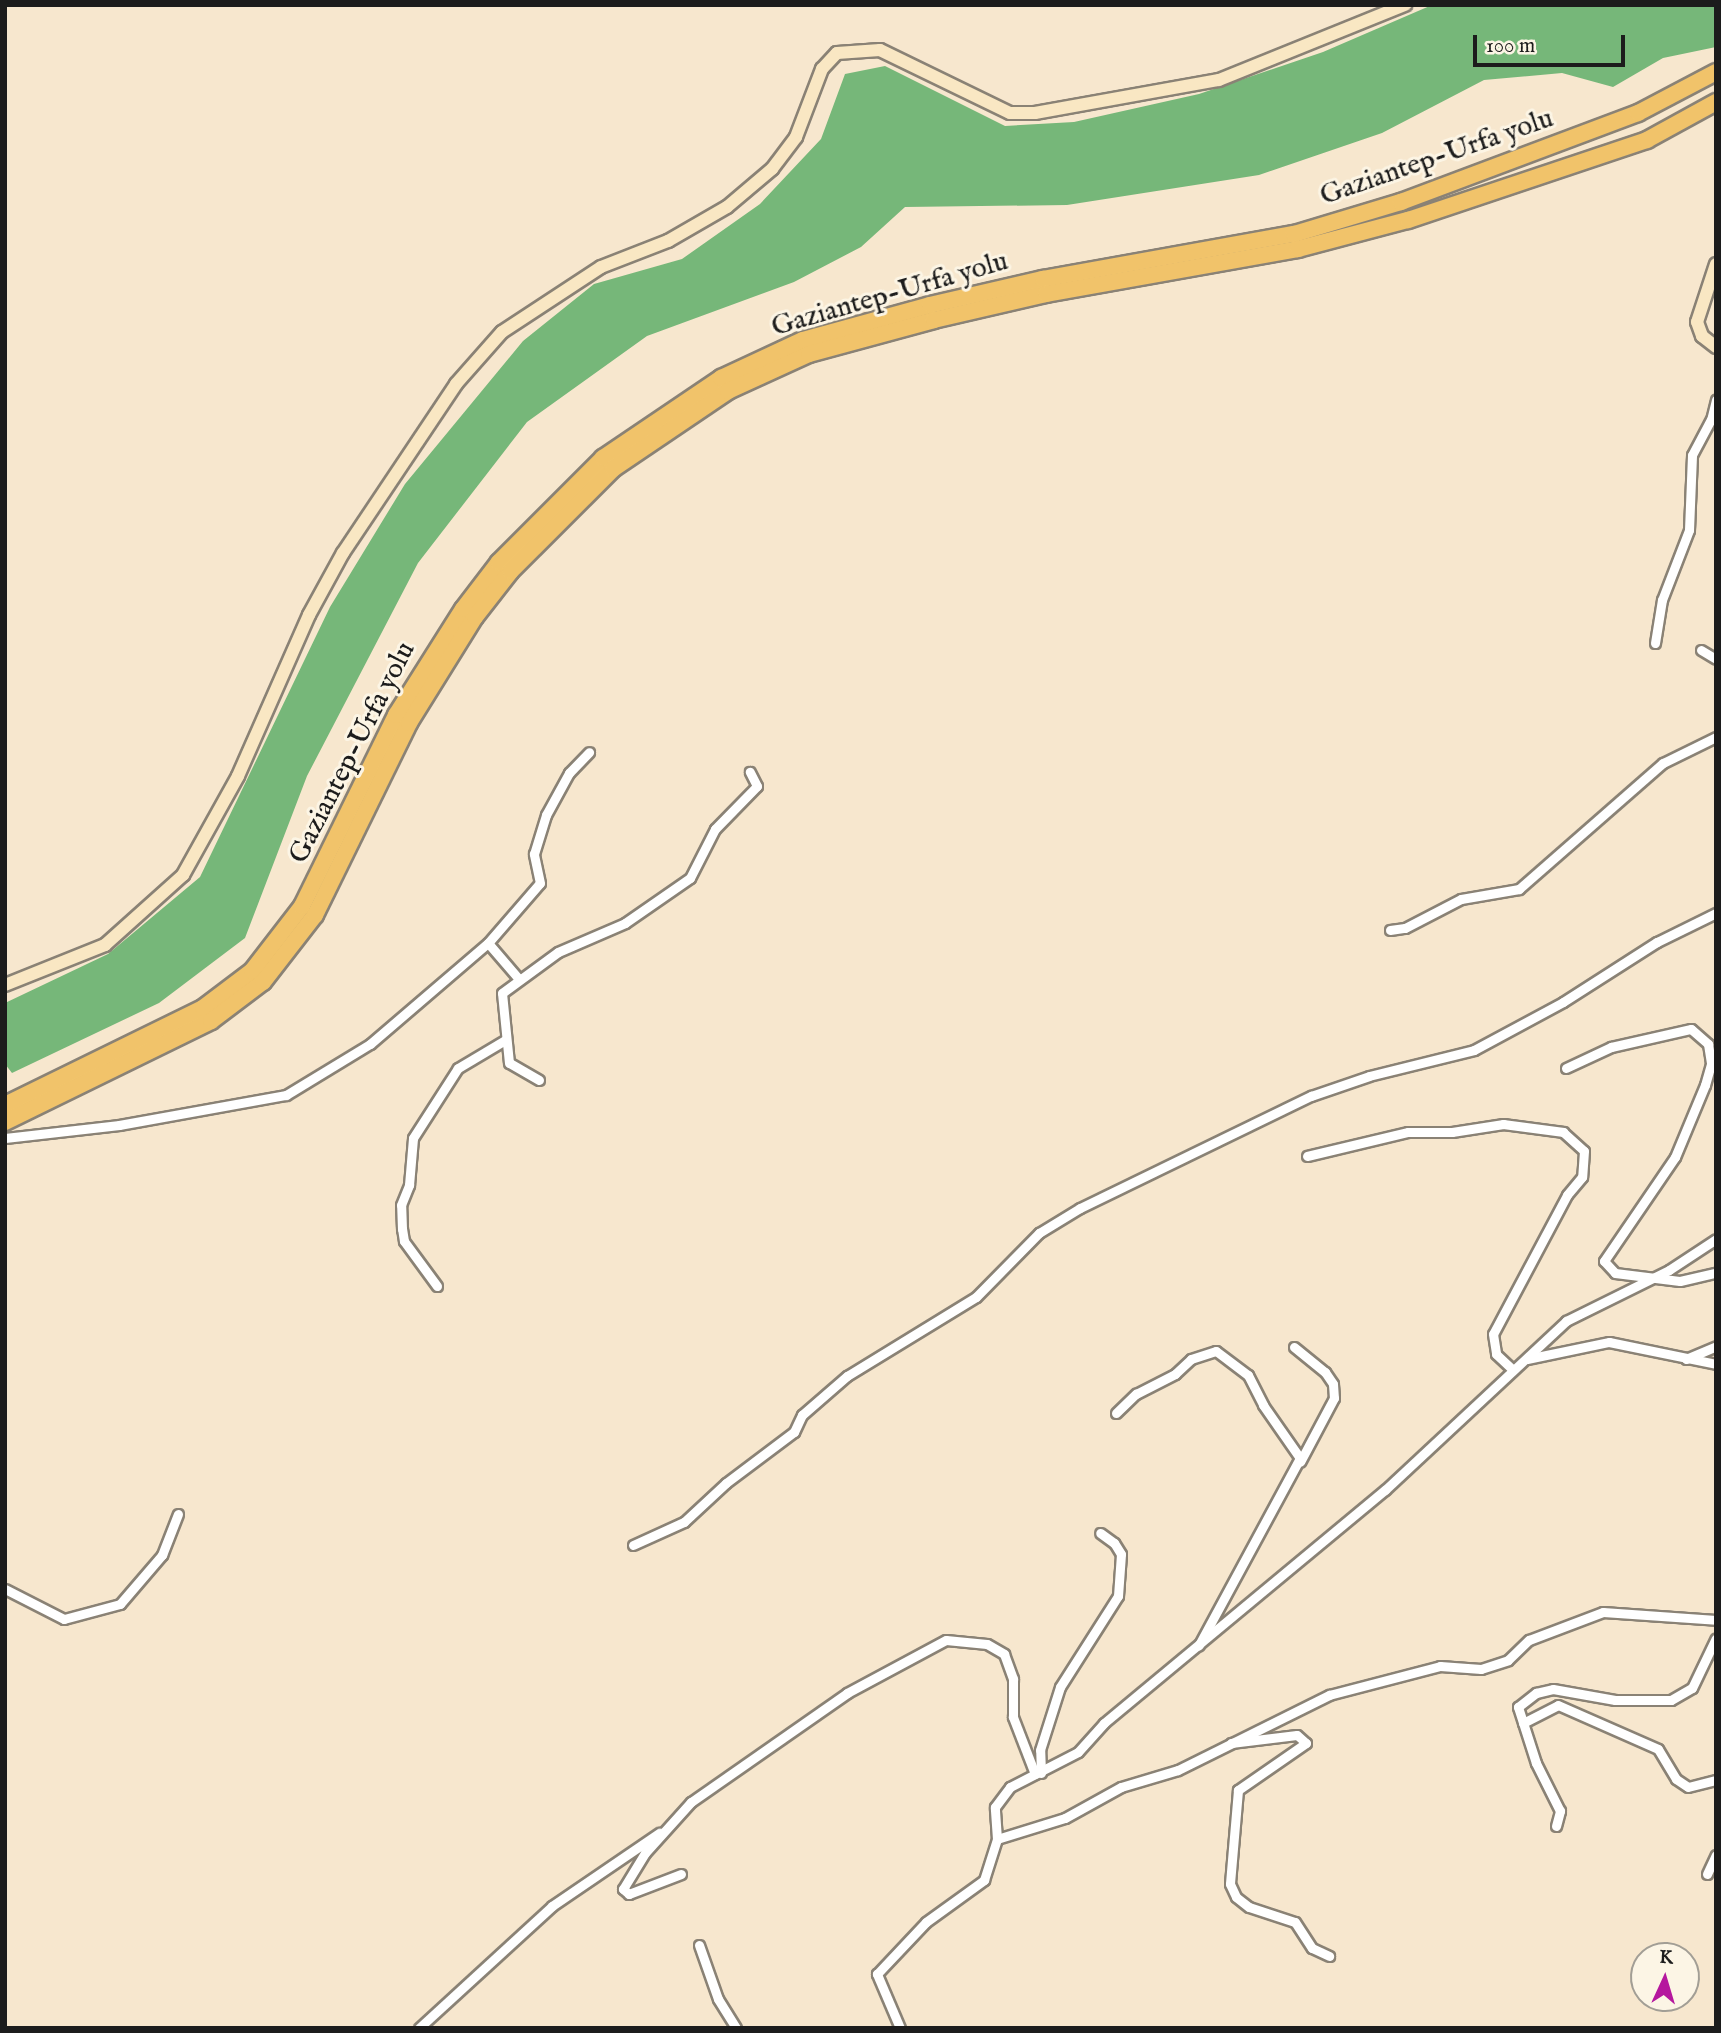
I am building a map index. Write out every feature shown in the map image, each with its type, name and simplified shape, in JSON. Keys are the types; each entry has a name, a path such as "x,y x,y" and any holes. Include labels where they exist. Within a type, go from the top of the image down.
{"highway":[{"name":"Gaziantep-Urfa yolu","path":"5,1105 203,1008 252,971 307,897 403,704 499,562 603,458 721,378 803,340 930,305 1043,279 1294,234 1401,202 1638,113 1716,72"},
{"name":"Gaziantep-Urfa yolu","path":"5,1122 211,1021 263,982 315,915 409,723 469,627 511,571 613,469 728,391 808,354 934,320 1046,294 1298,249 1408,220 1647,140 1716,102"}],"street":[{"path":"5,985 105,946 183,875 232,788 309,615 343,553 456,384 502,332 601,267 668,241 727,207 772,169 796,137 822,69 837,53 880,50 1010,113 1035,113 1219,80 1405,5"},
{"path":"1716,264 1697,322 1702,337 1716,347"},
{"path":"1655,643 1662,600 1689,530 1692,455 1712,420 1716,401"},
{"path":"1701,650 1716,659"},
{"path":"1390,930 1405,928 1461,899 1519,889 1663,763 1716,737"},
{"path":"5,1138 119,1125 286,1095 370,1044 488,943 540,883 534,854 546,816 569,773 589,752"},
{"path":"539,1080 509,1063 502,993 518,978 558,952 625,923 690,878 715,829 757,786 750,772"},
{"path":"633,1545 684,1522 726,1483 794,1432 802,1415 848,1376 976,1297 1039,1233 1080,1208 1311,1097 1369,1076 1474,1050 1563,1002 1657,942 1716,913"},
{"path":"488,943 518,978"},
{"path":"1566,1068 1611,1047 1691,1029 1708,1044 1711,1063 1705,1085 1675,1157 1604,1261 1615,1273 1680,1280 1716,1273"},
{"path":"437,1286 404,1241 401,1205 409,1185 413,1138 458,1068 505,1040"},
{"path":"1307,1156 1408,1132 1452,1132 1503,1124 1563,1132 1584,1151 1582,1177 1566,1195 1493,1334 1496,1354 1513,1370"},
{"path":"900,2028 877,1974 926,1922 984,1880 997,1839 995,1807 1000,1797 1078,1752 1104,1723 1197,1649 1385,1490 1566,1321 1656,1276 1716,1240"},
{"path":"1525,1359 1609,1342 1684,1360 1716,1364"},
{"path":"1684,1360 1716,1346"},
{"path":"1197,1649 1334,1398 1333,1384 1325,1372 1294,1348"},
{"path":"1116,1413 1136,1394 1175,1374 1191,1359 1216,1351 1248,1376 1300,1462"},
{"path":"5,1589 64,1619 121,1604 162,1555 178,1514"},
{"path":"1038,1773 1040,1750 1060,1687 1118,1595 1121,1554 1114,1543 1100,1534"},
{"path":"997,1839 1065,1818 1121,1787 1178,1770 1329,1695 1440,1666 1481,1669 1508,1660 1529,1640 1603,1612 1716,1620"},
{"path":"1556,1826 1557,1802 1522,1723 1518,1707 1536,1693 1553,1689 1615,1700 1671,1700 1692,1688 1716,1638"},
{"path":"681,1874 624,1893 626,1882 664,1831 691,1802 819,1711 946,1640 987,1644 1004,1654 1013,1679 1013,1717 1038,1773"},
{"path":"1522,1723 1558,1705 1657,1749 1676,1779 1688,1787 1716,1780"},
{"path":"1230,1743 1242,1745 1297,1735 1306,1743 1238,1790 1230,1884 1236,1897 1249,1907 1295,1922 1312,1948 1329,1956"},
{"path":"419,2028 552,1906 664,1831"},
{"path":"1707,1874 1716,1855"},
{"path":"699,1945 718,1999 736,2028"}],"green space":[{"path":"1432,5 1716,5 1716,47 1663,58 1613,87 1562,73 1484,80 1382,133 1259,175 1067,205 905,207 861,247 794,282 647,336 527,422 418,563 307,776 245,938 159,1003 12,1073 5,1064 5,1003 108,954 200,877 330,607 405,484 523,341 594,284 682,259 760,204 821,139 845,74 885,66 1005,126 1074,122 1199,94 1323,52"}]}
